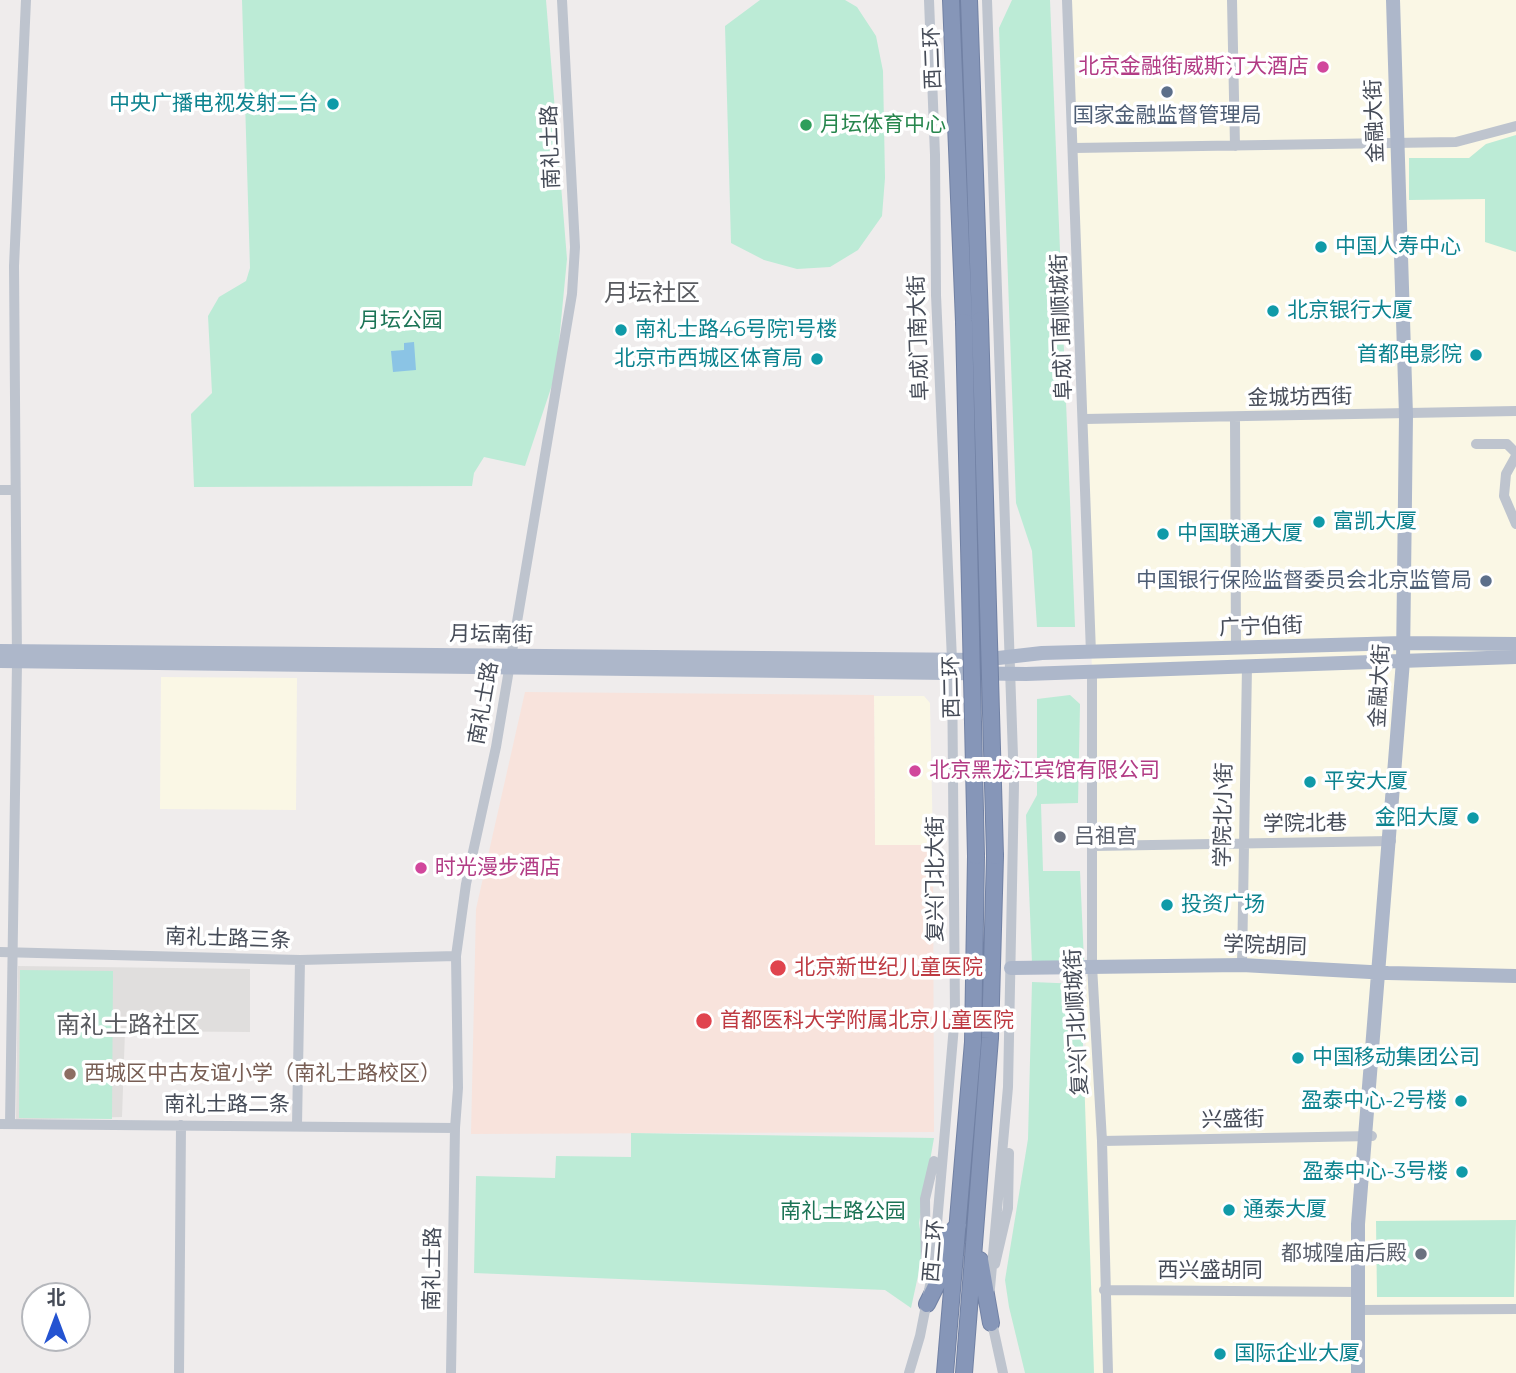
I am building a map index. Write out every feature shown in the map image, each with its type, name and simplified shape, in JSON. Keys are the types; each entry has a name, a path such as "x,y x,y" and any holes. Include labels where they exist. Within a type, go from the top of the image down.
{"highway":[{"name":"西二环","path":"945,1373 973,1042 976,856 964,322 951,0"},
{"name":"西二环","path":"964,1373 990,1038 995,856 969,0"},
{"path":"976,1221 984,1294 991,1323"},
{"path":"928,1304 940,1278 945,1240 958,1225"}],"main road":[{"name":"金融大街","path":"1358,1373 1363,1310 1359,1292 1358,1224 1384,973 1407,661 1410,415 1393,0"},
{"name":"广宁伯街","path":"982,667 1008,657 1091,653 1407,644 1516,644"},
{"name":"月坛南街","path":"0,651 16,656 982,667"},
{"name":"月坛南街","path":"0,661 16,656"},
{"name":"广宁伯街","path":"982,667 1010,674 1516,657"},
{"name":"金融大街","path":"1384,973 1391,842 1407,661"},
{"name":"学院胡同","path":"1011,968 1242,965 1384,973 1516,976"},
{"path":"1366,1373 1363,1310 1368,1136"}],"street":[{"path":"5,1124 6,952 16,656 14,266 26,0"},
{"name":"南礼士路","path":"451,1373 458,1088 456,956 466,884 496,747 572,295 575,247 562,0"},
{"name":"阜成门南大街","path":"929,0 935,155 936,295 952,667"},
{"path":"987,0 1014,785 1008,1208 1000,1250 990,1277 991,1323 1003,1373"},
{"name":"阜成门南顺城街","path":"1068,0 1091,653"},
{"path":"1232,0 1236,146"},
{"path":"1074,148 1397,145 1456,142 1516,127"},
{"name":"金城坊西街","path":"1084,419 1516,411"},
{"path":"1235,418 1236,649"},
{"path":"1476,444 1507,444 1516,455 1508,468 1511,505 1516,524"},
{"path":"0,490 15,490"},
{"path":"977,572 982,667"},
{"path":"950,573 1005,572"},
{"name":"学院北小街","path":"1242,965 1247,666"},
{"name":"复兴门北大街","path":"928,1304 925,1199 933,1174 937,1135 944,1118 955,1014 952,667"},
{"name":"复兴门北顺城街","path":"1093,670 1092,966 1102,1142 1108,1373"},
{"name":"学院北巷","path":"1093,846 1391,842"},
{"name":"南礼士路三条","path":"6,952 300,960 456,956"},
{"path":"298,1125 300,960"},
{"name":"南礼士路二条","path":"5,1124 455,1128"},
{"path":"179,1373 181,1125"},
{"name":"兴盛街","path":"1102,1142 1368,1136"},
{"name":"西兴盛胡同","path":"1104,1290 1359,1292"},
{"path":"909,1373 928,1304"},
{"path":"1363,1310 1516,1309"}],"shaded area":[{"path":"1067,0 1516,0 1516,1373 1080,1373 1092,670"},
{"path":"161,677 297,678 296,810 160,809"},
{"name":"首都医科大学附属北京儿童医院","path":"525,692 874,695 875,845 933,845 934,1132 471,1134 476,909"},
{"path":"874,696 924,696 930,703 933,845 875,845"},
{"name":"西城区中古友谊小学（南礼士路校区）","path":"18,966 250,969 250,1032 125,1031 122,1117 16,1120"}],"green space":[{"name":"月坛公园","path":"242,0 546,0 567,259 556,373 525,466 484,457 474,473 472,486 194,487 191,414 212,393 208,316 219,297 246,281 250,268"},
{"name":"月坛体育中心","path":"760,0 845,0 857,7 876,36 883,71 885,178 882,216 858,250 830,267 797,269 764,260 731,243 725,26"},
{"path":"1012,0 1050,0 1075,627 1037,627 1032,551 1016,503 999,28"},
{"path":"1516,135 1516,252 1485,242 1485,199 1409,200 1409,158 1469,158 1486,144"},
{"path":"1070,695 1080,704 1078,803 1041,804 1043,871 1080,871 1084,961 1032,963 1026,815 1037,795 1037,699"},
{"path":"20,970 113,971 112,1119 19,1118"},
{"path":"1032,982 1081,984 1094,1373 1025,1373 1009,1307 1005,1280 1028,1139"},
{"name":"南礼士路公园","path":"631,1133 934,1138 919,1223 921,1262 911,1308 885,1290 474,1273 476,1176 555,1178 556,1156 631,1157"},
{"path":"1516,1220 1514,1297 1377,1297 1376,1221"}],"water":[{"path":"414,342 416,370 393,372 391,351 404,350 404,343"}],"place":[{"name":"北京金融街威斯汀大酒店","path":"1323,67"},
{"name":"国家金融监督管理局","path":"1167,92"},
{"name":"中央广播电视发射二台","path":"333,104"},
{"name":"月坛体育中心","path":"806,125"},
{"name":"中国人寿中心","path":"1321,247"},
{"name":"北京银行大厦","path":"1273,311"},
{"name":"南礼士路46号院1号楼","path":"621,330"},
{"name":"首都电影院","path":"1476,355"},
{"name":"北京市西城区体育局","path":"817,359"},
{"name":"富凯大厦","path":"1319,522"},
{"name":"中国联通大厦","path":"1163,534"},
{"name":"中国银行保险监督委员会北京监管局","path":"1486,581"},
{"name":"北京黑龙江宾馆有限公司","path":"915,771"},
{"name":"平安大厦","path":"1310,782"},
{"name":"金阳大厦","path":"1473,818"},
{"name":"吕祖宫","path":"1060,837"},
{"name":"时光漫步酒店","path":"421,868"},
{"name":"投资广场","path":"1167,905"},
{"name":"北京新世纪儿童医院","path":"778,968"},
{"name":"首都医科大学附属北京儿童医院","path":"704,1021"},
{"name":"中国移动集团公司","path":"1298,1058"},
{"name":"西城区中古友谊小学（南礼士路校区）","path":"70,1074"},
{"name":"盈泰中心-2号楼","path":"1461,1101"},
{"name":"盈泰中心-3号楼","path":"1462,1172"},
{"name":"通泰大厦","path":"1229,1210"},
{"name":"都城隍庙后殿","path":"1421,1254"},
{"name":"国际企业大厦","path":"1220,1354"}],"district":[{"name":"月坛社区","path":"652,294"},
{"name":"南礼士路社区","path":"128,1026"}]}
